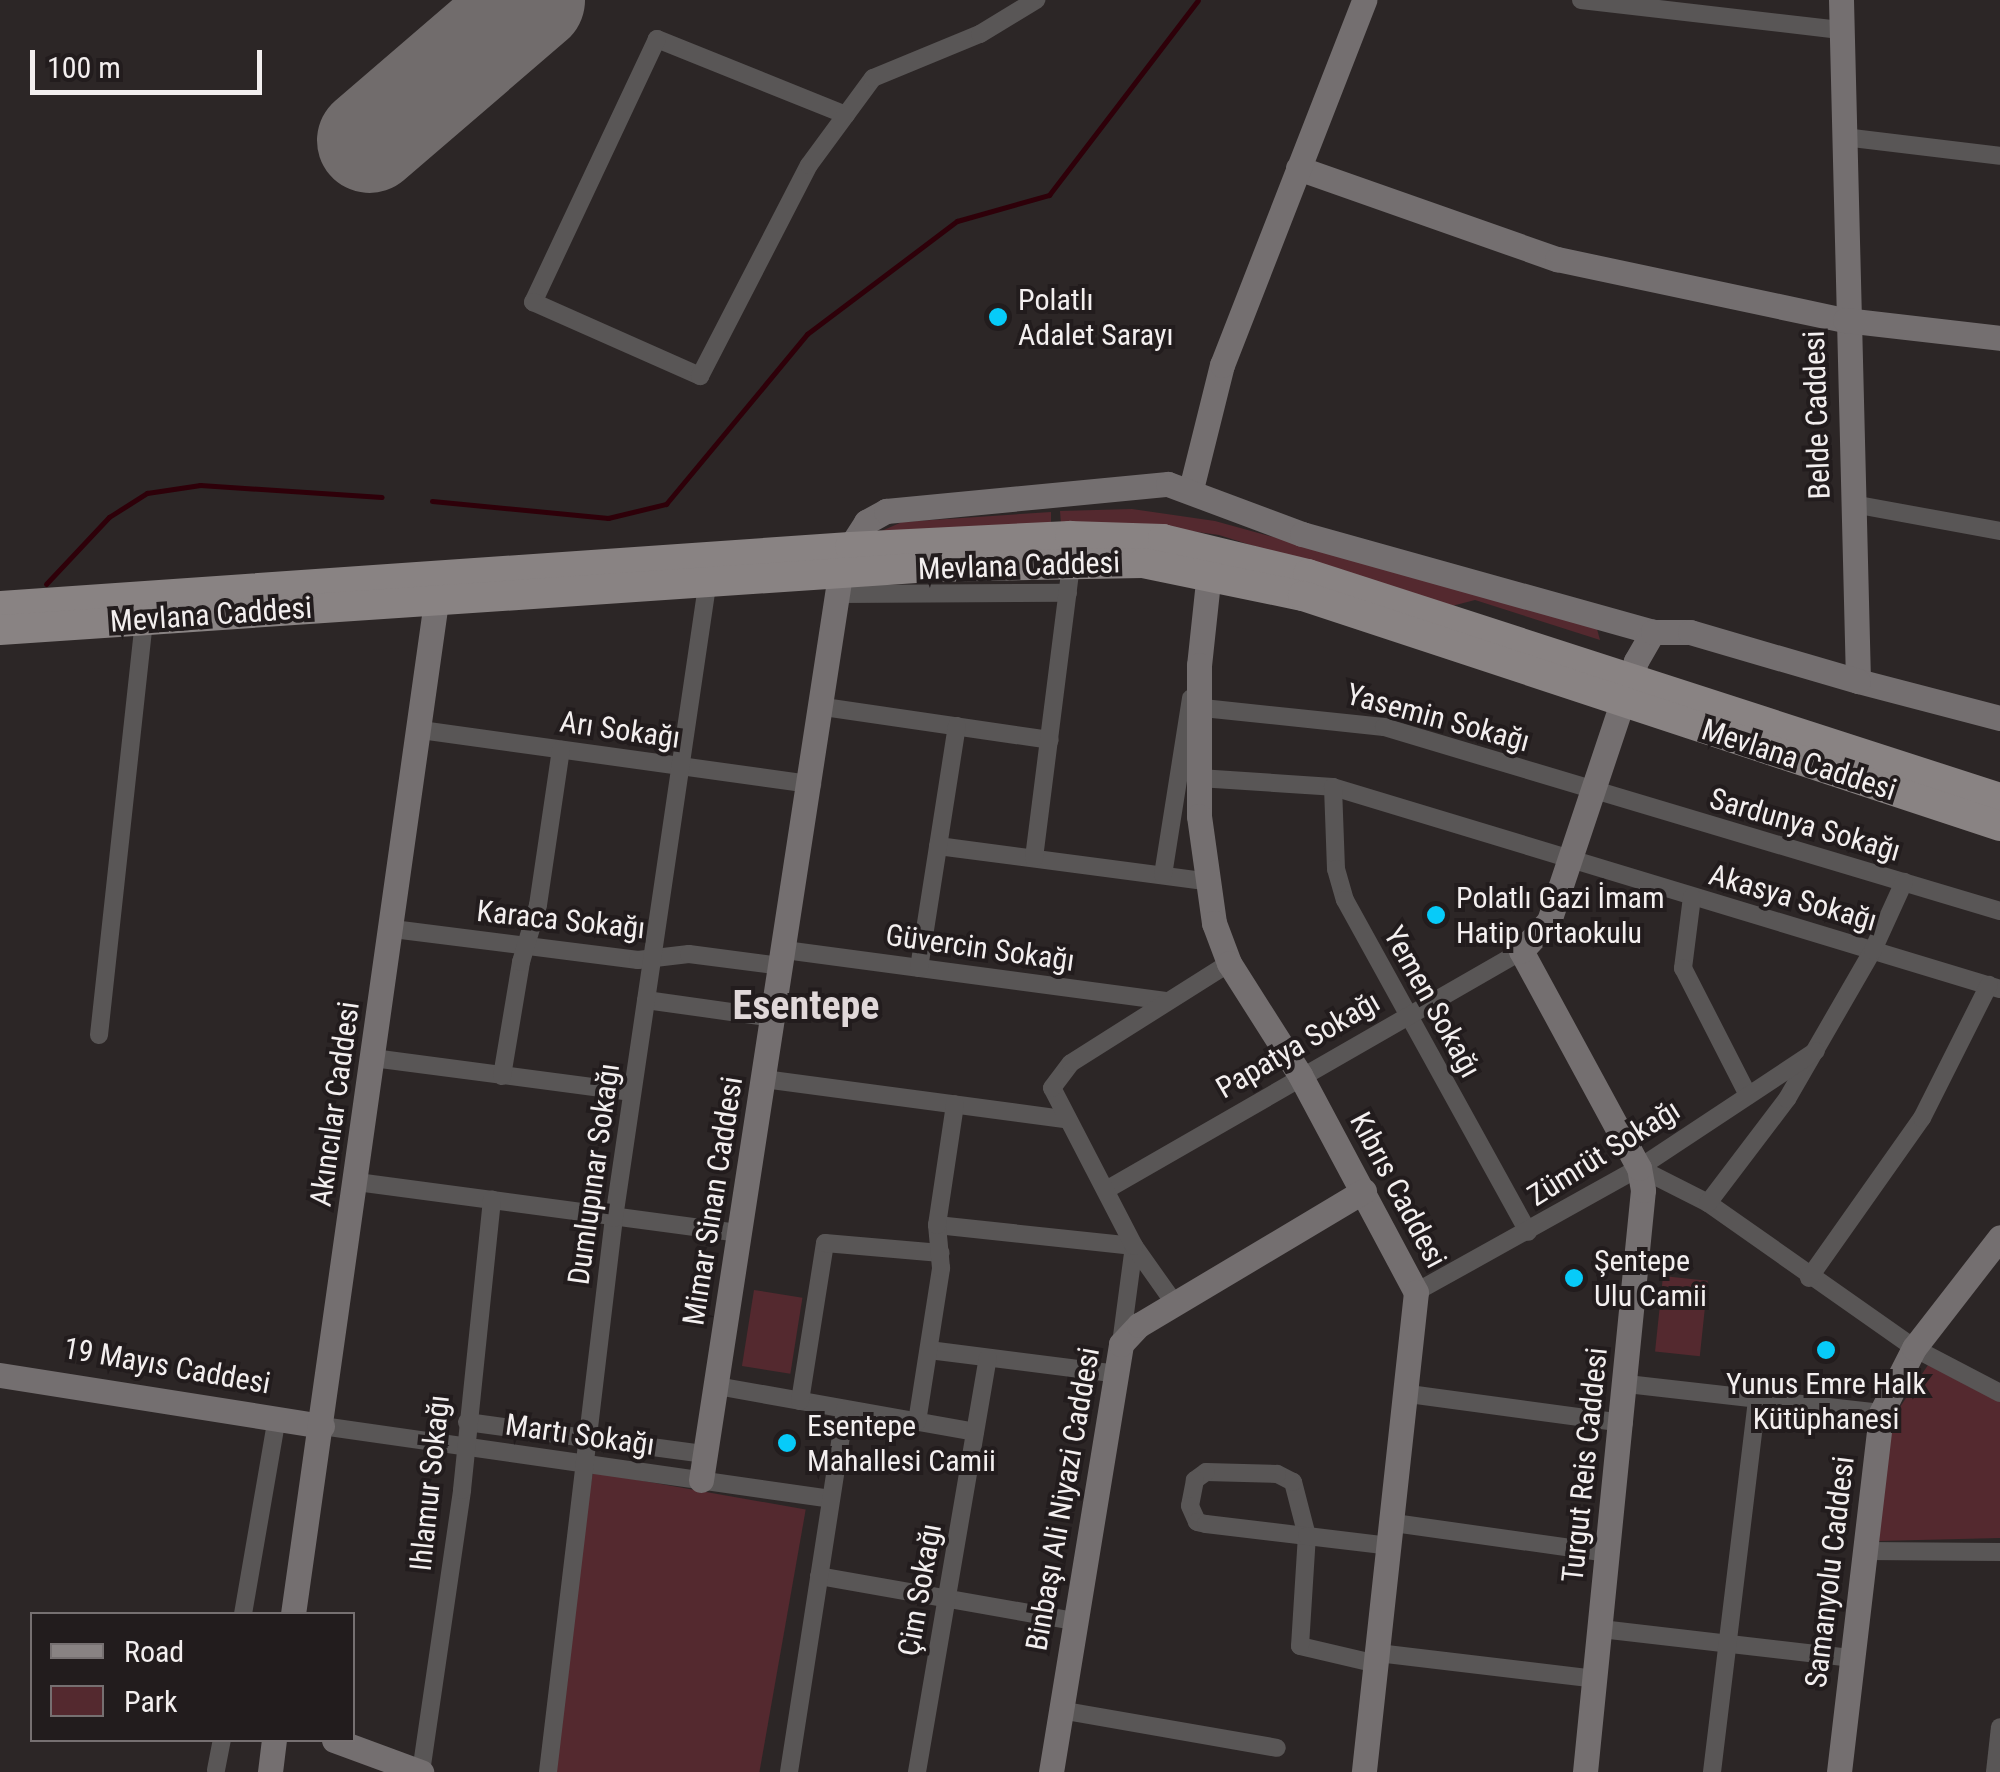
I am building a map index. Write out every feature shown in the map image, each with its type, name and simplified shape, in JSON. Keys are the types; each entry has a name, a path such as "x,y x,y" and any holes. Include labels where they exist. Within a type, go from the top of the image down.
{"main road":[{"name":"Mevlana Caddesi","path":"0,630 707,586 843,572 1096,535 1192,543 1308,574 2000,826"},
{"name":"Mevlana Caddesi","path":"0,606 1072,559 1209,572 1304,596 2000,798"}],"street":[{"path":"846,114 657,39 533,302 700,376 809,165 873,78 980,34 1036,0"},
{"path":"1190,489 1222,365 1364,0"},
{"path":"1581,0 1842,30"},
{"name":"Belde Caddesi","path":"1841,0 1845,320 1858,682"},
{"path":"1844,137 2000,156"},
{"path":"1298,168 1557,259 1845,320 2000,338"},
{"path":"1068,594 843,572 866,522 886,511 1146,482 1190,489 1302,534 1653,632 1690,632 1858,682 2000,718"},
{"path":"1853,504 2000,531"},
{"path":"1034,858 1072,559"},
{"name":"Mimar Sinan Caddesi","path":"703,1467 843,572"},
{"name":"Kıbrıs Caddesi","path":"1163,875 1200,665 1209,572"},
{"name":"Dumlupınar Sokağı","path":"548,1772 614,1218 707,586"},
{"name":"Akıncılar Caddesi","path":"293,1612 393,929 436,602"},
{"path":"98,1035 144,621"},
{"path":"1521,952 1549,922 1628,692 1653,632"},
{"name":"Kıbrıs Caddesi","path":"1200,665 1204,708 1199,778 1205,881 1229,963 1300,1075 1416,1292 1410,1394 1364,1772"},
{"path":"824,706 1050,740"},
{"name":"Yasemin Sokağı","path":"1204,708 1361,721 1595,792"},
{"path":"919,968 956,726"},
{"name":"Arı Sokağı","path":"421,730 812,784"},
{"path":"502,1076 560,750"},
{"name":"Akasya Sokağı","path":"1199,778 1333,787 1994,987"},
{"name":"Yemen Sokağı","path":"1333,787 1339,887 1528,1232"},
{"name":"Sardunya Sokağı","path":"1595,792 2000,911"},
{"path":"938,846 1205,881"},
{"path":"1708,1203 1816,1051 1873,950 1904,882"},
{"path":"1692,897 1682,968 1748,1095"},
{"name":"Karaca Sokağı","path":"393,929 651,959 689,954 784,958"},
{"name":"Papatya Sokağı","path":"1106,1190 1300,1075 1521,952"},
{"name":"Turgut Reis Caddesi","path":"1521,952 1639,1168 1643,1216 1585,1772"},
{"name":"Güvercin Sokağı","path":"784,958 919,968 1168,1002"},
{"path":"1176,1304 1134,1246 1052,1098 1055,1080 1071,1062 1229,963"},
{"path":"1810,1278 1922,1118 1994,987"},
{"path":"646,1000 774,1018"},
{"name":"Zümrüt Sokağı","path":"1416,1292 1639,1168 1816,1051"},
{"path":"374,1058 632,1092"},
{"path":"764,1078 1064,1119"},
{"path":"917,1422 930,1350 941,1253 937,1225 955,1104"},
{"path":"1639,1168 1708,1203 1914,1348 2000,1394"},
{"path":"357,1182 740,1234"},
{"name":"Binbaşı Ali Niyazi Caddesi","path":"1050,1772 1112,1374 1120,1344 1176,1304 1364,1191"},
{"name":"Ihlamur Sokağı","path":"421,1772 466,1447 492,1200"},
{"path":"937,1225 1134,1246"},
{"name":"Samanyolu Caddesi","path":"1840,1772 1881,1414 1914,1348 2000,1237"},
{"path":"800,1401 826,1244 941,1253"},
{"path":"1120,1344 1134,1246"},
{"path":"930,1350 1112,1374"},
{"name":"Çim Sokağı","path":"917,1772 988,1358"},
{"name":"19 Mayıs Caddesi","path":"0,1374 322,1426"},
{"path":"1627,1384 1881,1414"},
{"path":"717,1386 975,1432"},
{"path":"1410,1394 1624,1423"},
{"path":"1712,1772 1757,1399"},
{"path":"789,1772 845,1409"},
{"path":"243,1612 277,1418"},
{"name":"Martı Sokağı","path":"466,1422 587,1439 831,1499"},
{"name":"Martı Sokağı","path":"322,1426 584,1463 703,1467"},
{"path":"1594,1678 1378,1659 1300,1646 1307,1536 1297,1488 1285,1476 1206,1472 1195,1480 1190,1506 1197,1522 1307,1536 1393,1534 1608,1552"},
{"path":"1865,1551 2000,1552"},
{"path":"819,1576 1073,1621"},
{"path":"1600,1629 1852,1658"},
{"path":"1060,1710 1277,1748"},
{"path":"1995,1772 2000,1727"},
{"path":"216,1770 222,1742"},
{"path":"270,1772 274,1742"},
{"path":"339,1742 421,1772"}],"green space":[{"path":"1132,509 1215,521 1492,597 1597,629 1600,640 1475,600 1448,607 1219,535 1141,524 1061,524 1060,511"},
{"path":"1051,512 1051,525 870,536 902,522"},
{"path":"1663,1276 1708,1281 1700,1356 1655,1352"},
{"path":"754,1290 802,1298 790,1374 742,1366"},
{"path":"1928,1365 2000,1402 2000,1538 1879,1541 1890,1422"},
{"path":"593,1472 806,1510 759,1772 540,1770"}],"waterway":[{"path":"432,501 608,518 666,504 807,334 957,221 1049,195 1198,0"},
{"path":"46,584 109,517 147,493 200,485 382,497"}],"runway":[{"path":"369,140 532,0"}],"place":[{"name":"Polatlı Adalet Sarayı","path":"998,317"},
{"name":"Polatlı Gazi İmam Hatip Ortaokulu","path":"1436,915"},
{"name":"Şentepe Ulu Camii","path":"1574,1278"},
{"name":"Yunus Emre Halk Kütüphanesi","path":"1826,1350"},
{"name":"Esentepe Mahallesi Camii","path":"787,1443"}],"district":[{"name":"Esentepe","path":"806,1006"}]}
